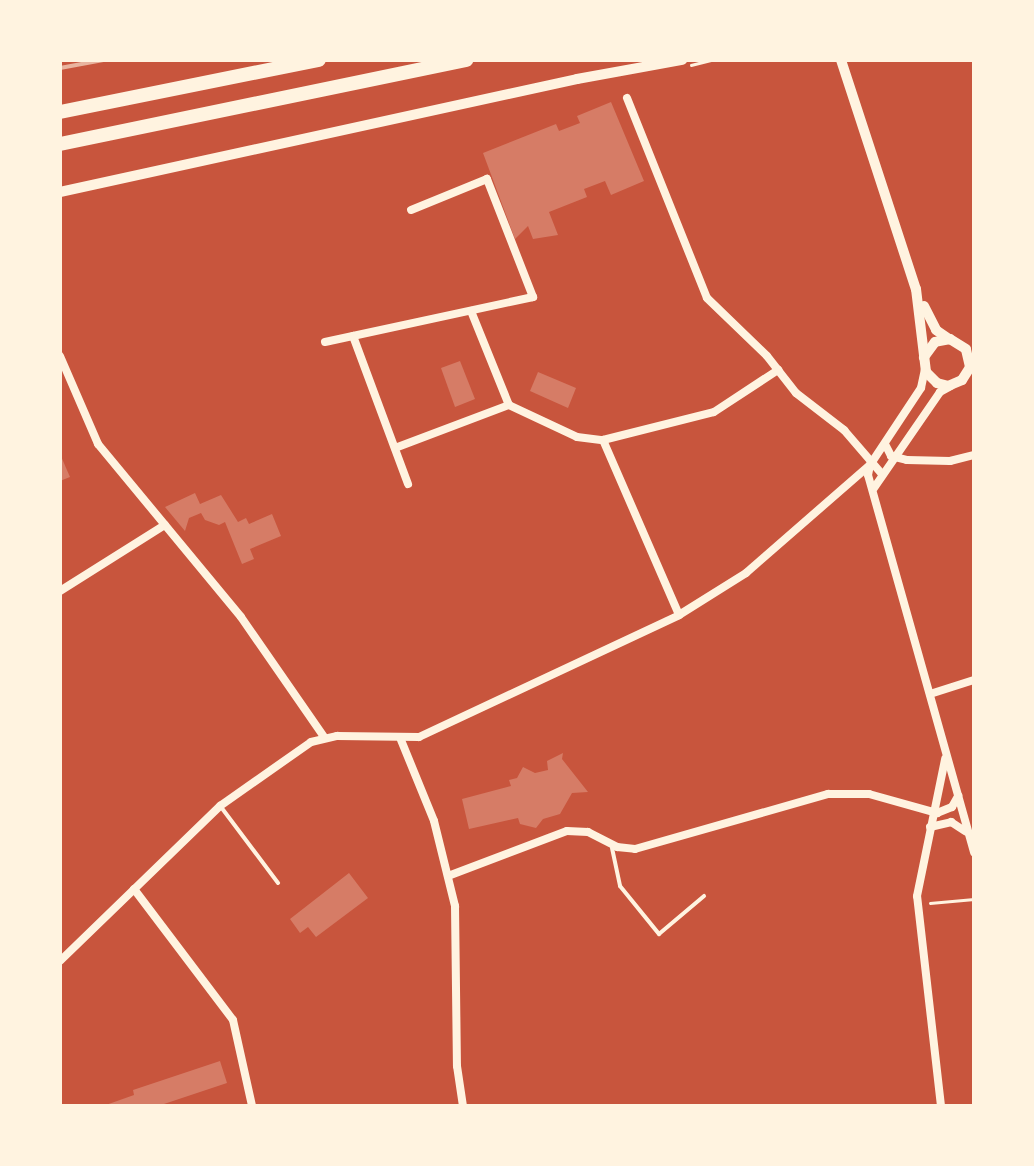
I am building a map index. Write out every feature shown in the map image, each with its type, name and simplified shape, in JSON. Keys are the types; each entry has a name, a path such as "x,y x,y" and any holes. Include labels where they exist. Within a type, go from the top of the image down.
{"highway":[{"path":"60,112 319,60"},
{"path":"60,144 466,60"}],"street":[{"path":"60,195 666,60 682,60"},
{"path":"841,60 916,289 936,330 974,346"},
{"path":"627,98 707,298 778,370 796,394 844,430 870,464 882,473"},
{"path":"325,342 534,296 487,179 411,210"},
{"path":"60,960 220,806 264,772 324,737 419,737 679,614 746,574 870,464 921,388 924,363 916,289"},
{"path":"471,311 509,405 578,437 603,440 705,416 778,370"},
{"path":"352,336 408,484"},
{"path":"874,488 940,392 972,369 970,356 956,341 935,342 924,363"},
{"path":"60,356 98,444 241,617 324,737"},
{"path":"924,363 937,384 952,386"},
{"path":"395,448 509,405"},
{"path":"603,440 679,614"},
{"path":"885,444 888,453 896,458 950,461 974,455"},
{"path":"870,464 974,852"},
{"path":"60,591 164,525"},
{"path":"930,694 974,680"},
{"path":"401,740 430,808 458,928 457,1066 463,1106"},
{"path":"941,1106 918,874 944,776 942,740"},
{"path":"448,876 568,831 588,832 635,849 836,793 868,794 934,813 952,807 958,796"},
{"path":"930,827 955,822 970,838"},
{"path":"134,889 233,1020 252,1106"}],"lane":[{"path":"220,806 278,884"},
{"path":"611,843 620,886 660,934 704,896"}],"path":[{"path":"918,904 974,899"}],"building":[{"path":"611,102 644,181 611,195 605,181 584,189 587,197 549,212 558,235 533,239 528,226 515,239 483,153 556,124 559,131 580,123 577,116"},
{"path":"460,361 475,399 455,407 441,368"},
{"path":"538,372 576,388 568,408 530,391"},
{"path":"60,454 70,477 60,481"},
{"path":"195,493 200,504 221,495 238,522 246,518 249,524 272,514 281,536 250,549 254,559 242,564 225,522 219,525 205,520 201,513 189,518 185,531 165,507"},
{"path":"563,753 562,759 588,792 572,793 560,814 543,819 536,828 520,824 518,818 469,829 462,799 511,786 509,780 517,778 523,767 535,773 548,770 547,761"},
{"path":"349,873 368,898 316,937 308,927 300,933 290,919"},
{"path":"220,1061 227,1083 158,1106 103,1106 134,1095 133,1090"}],"railway":[{"path":"60,68 103,60"}]}
